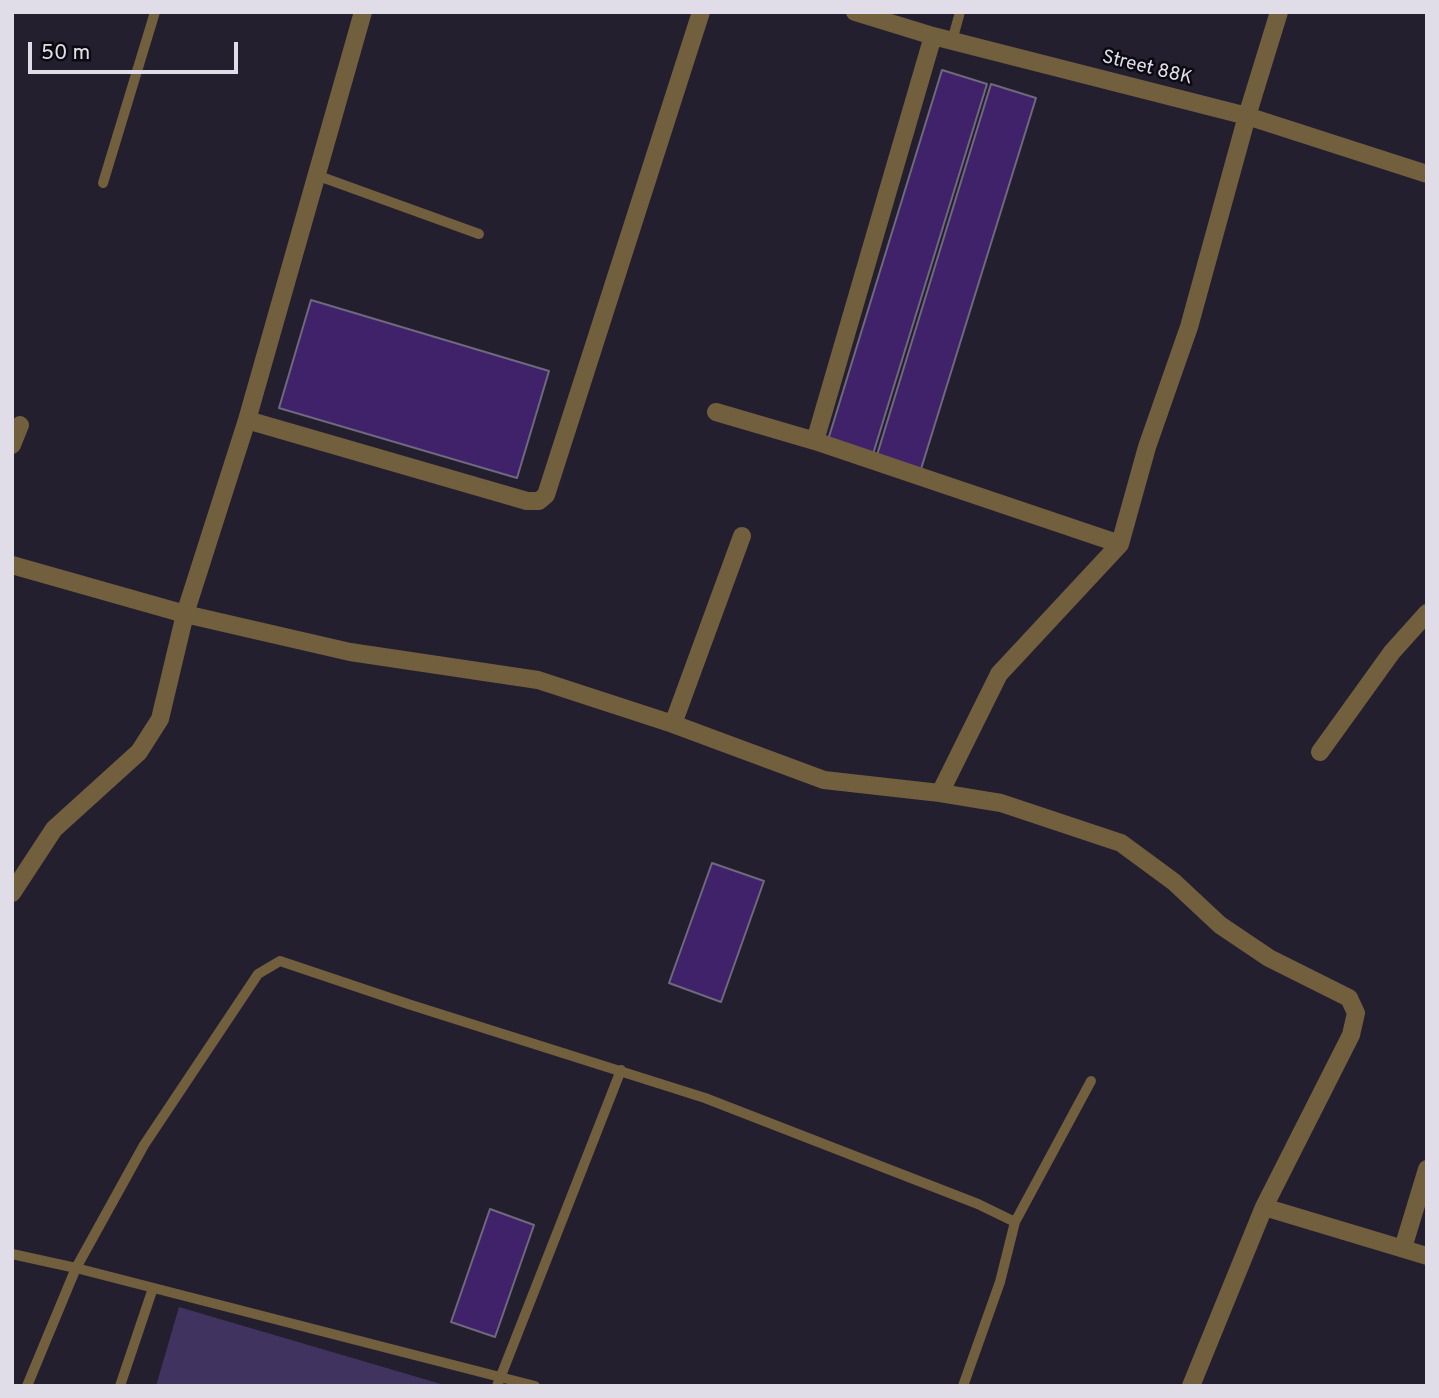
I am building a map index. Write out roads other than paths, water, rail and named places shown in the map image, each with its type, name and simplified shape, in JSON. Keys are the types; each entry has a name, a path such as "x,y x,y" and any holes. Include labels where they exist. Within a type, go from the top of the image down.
{"street":[{"path":"12,893 54,829 139,752 160,719 185,614 247,420 363,12"},
{"path":"247,420 527,501 539,501 546,495 701,12"},
{"name":"Street 88K","path":"855,12 933,36 1247,116 1427,174"},
{"path":"940,793 999,674 1120,544 1147,447 1189,327 1247,116 1279,12"},
{"path":"816,441 933,36"},
{"path":"716,412 816,441 1120,544"},
{"path":"12,444 20,425"},
{"path":"673,724 742,536"},
{"path":"12,565 185,614 350,652 538,680 673,724 824,780 1001,803 1121,843 1174,882 1220,925 1269,958 1349,998 1356,1013 1351,1035 1264,1207 1191,1386"},
{"path":"1320,752 1392,652 1427,613"},
{"path":"1403,1248 1427,1169"},
{"path":"1264,1207 1427,1256"}],"lane":[{"path":"103,183 155,12"},
{"path":"952,41 960,12"},
{"path":"316,175 479,234"},
{"path":"27,1386 76,1268 144,1145 258,974 280,961 705,1098 978,1204 1015,1222"},
{"path":"498,1382 621,1070"},
{"path":"963,1386 1000,1282 1015,1222 1091,1081"},
{"path":"12,1254 153,1288 498,1382 535,1386"},
{"path":"120,1386 153,1288"}]}
